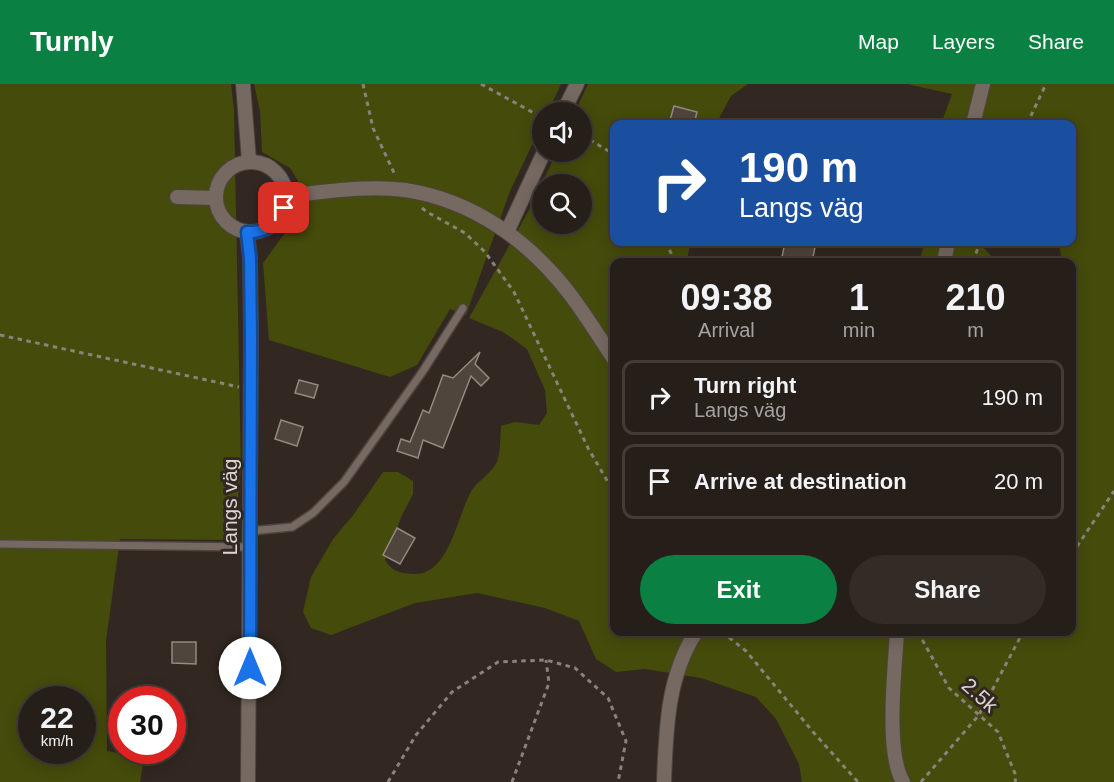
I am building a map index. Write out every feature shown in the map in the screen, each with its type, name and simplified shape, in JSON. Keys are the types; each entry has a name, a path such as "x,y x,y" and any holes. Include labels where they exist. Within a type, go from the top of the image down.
{"street":[{"path":"243,84 249,161"},
{"path":"568,102 577,84"},
{"path":"974,120 983,84"},
{"path":"249,161 262,163 273,170 282,179 286,196 282,212 275,222 264,229 247,232 234,228 226,222 218,211 215,198 217,184 225,172 236,164 249,161"},
{"path":"507,232 539,162"},
{"path":"286,196 353,189 405,190 440,198 465,207 493,222 525,246 569,293 610,354"},
{"path":"177,197 215,198"},
{"name":"Langs väg","path":"247,232 250,258 251,389 248,782"},
{"path":"664,782 671,693 682,656 694,636"},
{"path":"897,636 892,725 898,773 903,782"}],"lane":[{"path":"250,531 292,526 313,513 344,482 423,371 463,308"},
{"path":"0,544 250,546"}],"path":[{"path":"363,84 373,128 393,172 405,190 427,212 465,233 485,252 514,292 588,448 610,485"},
{"path":"481,84 532,111"},
{"path":"1029,120 1046,84"},
{"path":"592,141 610,151"},
{"path":"0,335 251,389"},
{"path":"1076,548 1114,490"},
{"path":"727,636 746,651 858,782"},
{"name":"2.5k","path":"920,636 949,688 998,732 1016,776 1015,782"},
{"path":"921,782 979,715 1021,636"},
{"path":"512,782 549,683 546,660"},
{"path":"388,782 416,735 452,692 498,662 546,660 575,668 608,698 626,741 618,782"}],"green space":[{"path":"0,84 231,84 234,110 241,467 234,540 120,539 106,641 108,764 143,764 140,782 0,782"},
{"path":"254,84 561,84 553,102 532,102 532,145 510,191 466,315 450,309 417,365 390,377 269,340 263,263 301,209 298,181 290,168 262,152 260,111"},
{"path":"588,84 748,84 731,96 718,120 610,120 610,246 689,246 688,258 610,258 610,636 1076,636 1076,258 1061,258 1060,246 1076,246 1076,120 942,120 952,94 907,84 1114,84 1114,782 802,782 799,764 776,719 756,697 701,678 645,669 616,672 596,659 579,621 545,608 477,593 415,603 331,635 311,628 303,612 311,577 333,539 354,514 383,472 398,472 413,481 413,494 402,515 385,560 390,567 400,572 412,574 425,572 435,566 444,555 472,490 497,462 501,426 515,422 539,425 547,413 545,390 527,349 503,332 469,318 532,204 532,234 592,234 592,174 546,174 552,162 592,162 592,102 580,102"},
{"path":"924,246 982,246 993,258 920,258"}],"building":[{"path":"674,106 697,112 695,120 670,120"},
{"path":"784,246 815,246 813,258 782,258"},
{"path":"480,352 475,364 489,378 481,386 471,376 443,448 423,440 418,458 397,451 401,439 410,442 423,410 429,413 443,375 453,378"},
{"path":"299,380 318,385 314,398 295,393"},
{"path":"281,420 303,427 297,446 275,439"},
{"path":"397,528 415,538 400,564 383,555"},
{"path":"172,642 196,642 196,664 172,663"}],"route":[{"path":"250,668 251,336 250,258 247,232 268,228 278,219 284,208"}]}
